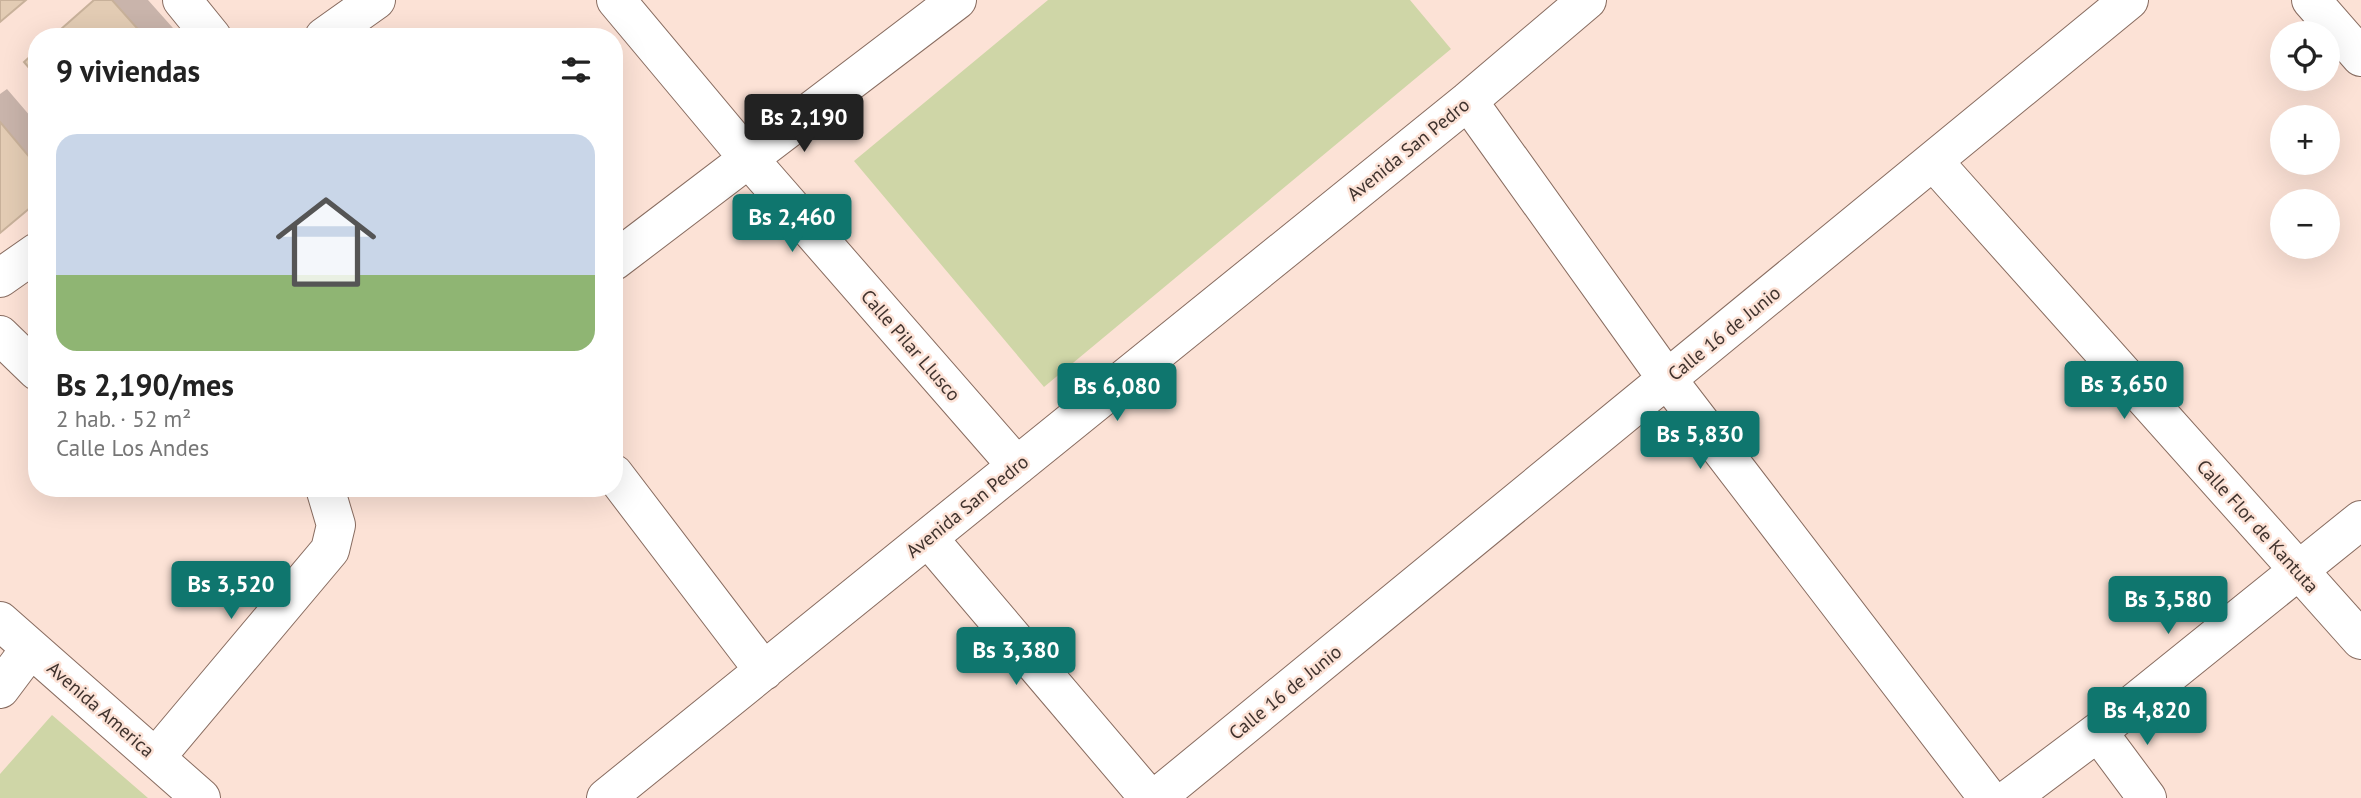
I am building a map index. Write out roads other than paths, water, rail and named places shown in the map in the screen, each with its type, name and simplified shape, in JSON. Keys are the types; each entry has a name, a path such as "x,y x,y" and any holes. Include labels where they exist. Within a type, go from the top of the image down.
{"street":[{"path":"182,0 205,28"},
{"path":"337,28 376,0"},
{"name":"Calle Pilar Llusco","path":"616,0 748,159 1017,466"},
{"path":"623,254 957,0"},
{"name":"Avenida San Pedro","path":"606,798 1468,101 1587,0"},
{"name":"Calle 16 de Junio","path":"1156,798 2129,0"},
{"path":"2311,0 2361,57"},
{"path":"1468,101 1667,379 1988,798"},
{"name":"Calle Flor de Kantuta","path":"1933,160 2295,570 2361,640"},
{"path":"0,278 28,258"},
{"path":"0,335 28,362"},
{"path":"623,486 764,671"},
{"path":"156,757 330,550 336,524 328,497"},
{"path":"2010,798 2098,732 2295,570 2361,520"},
{"path":"928,538 1149,798"},
{"name":"Avenida America","path":"0,621 201,798"},
{"path":"0,689 30,649"},
{"path":"2098,732 2147,798"}]}
